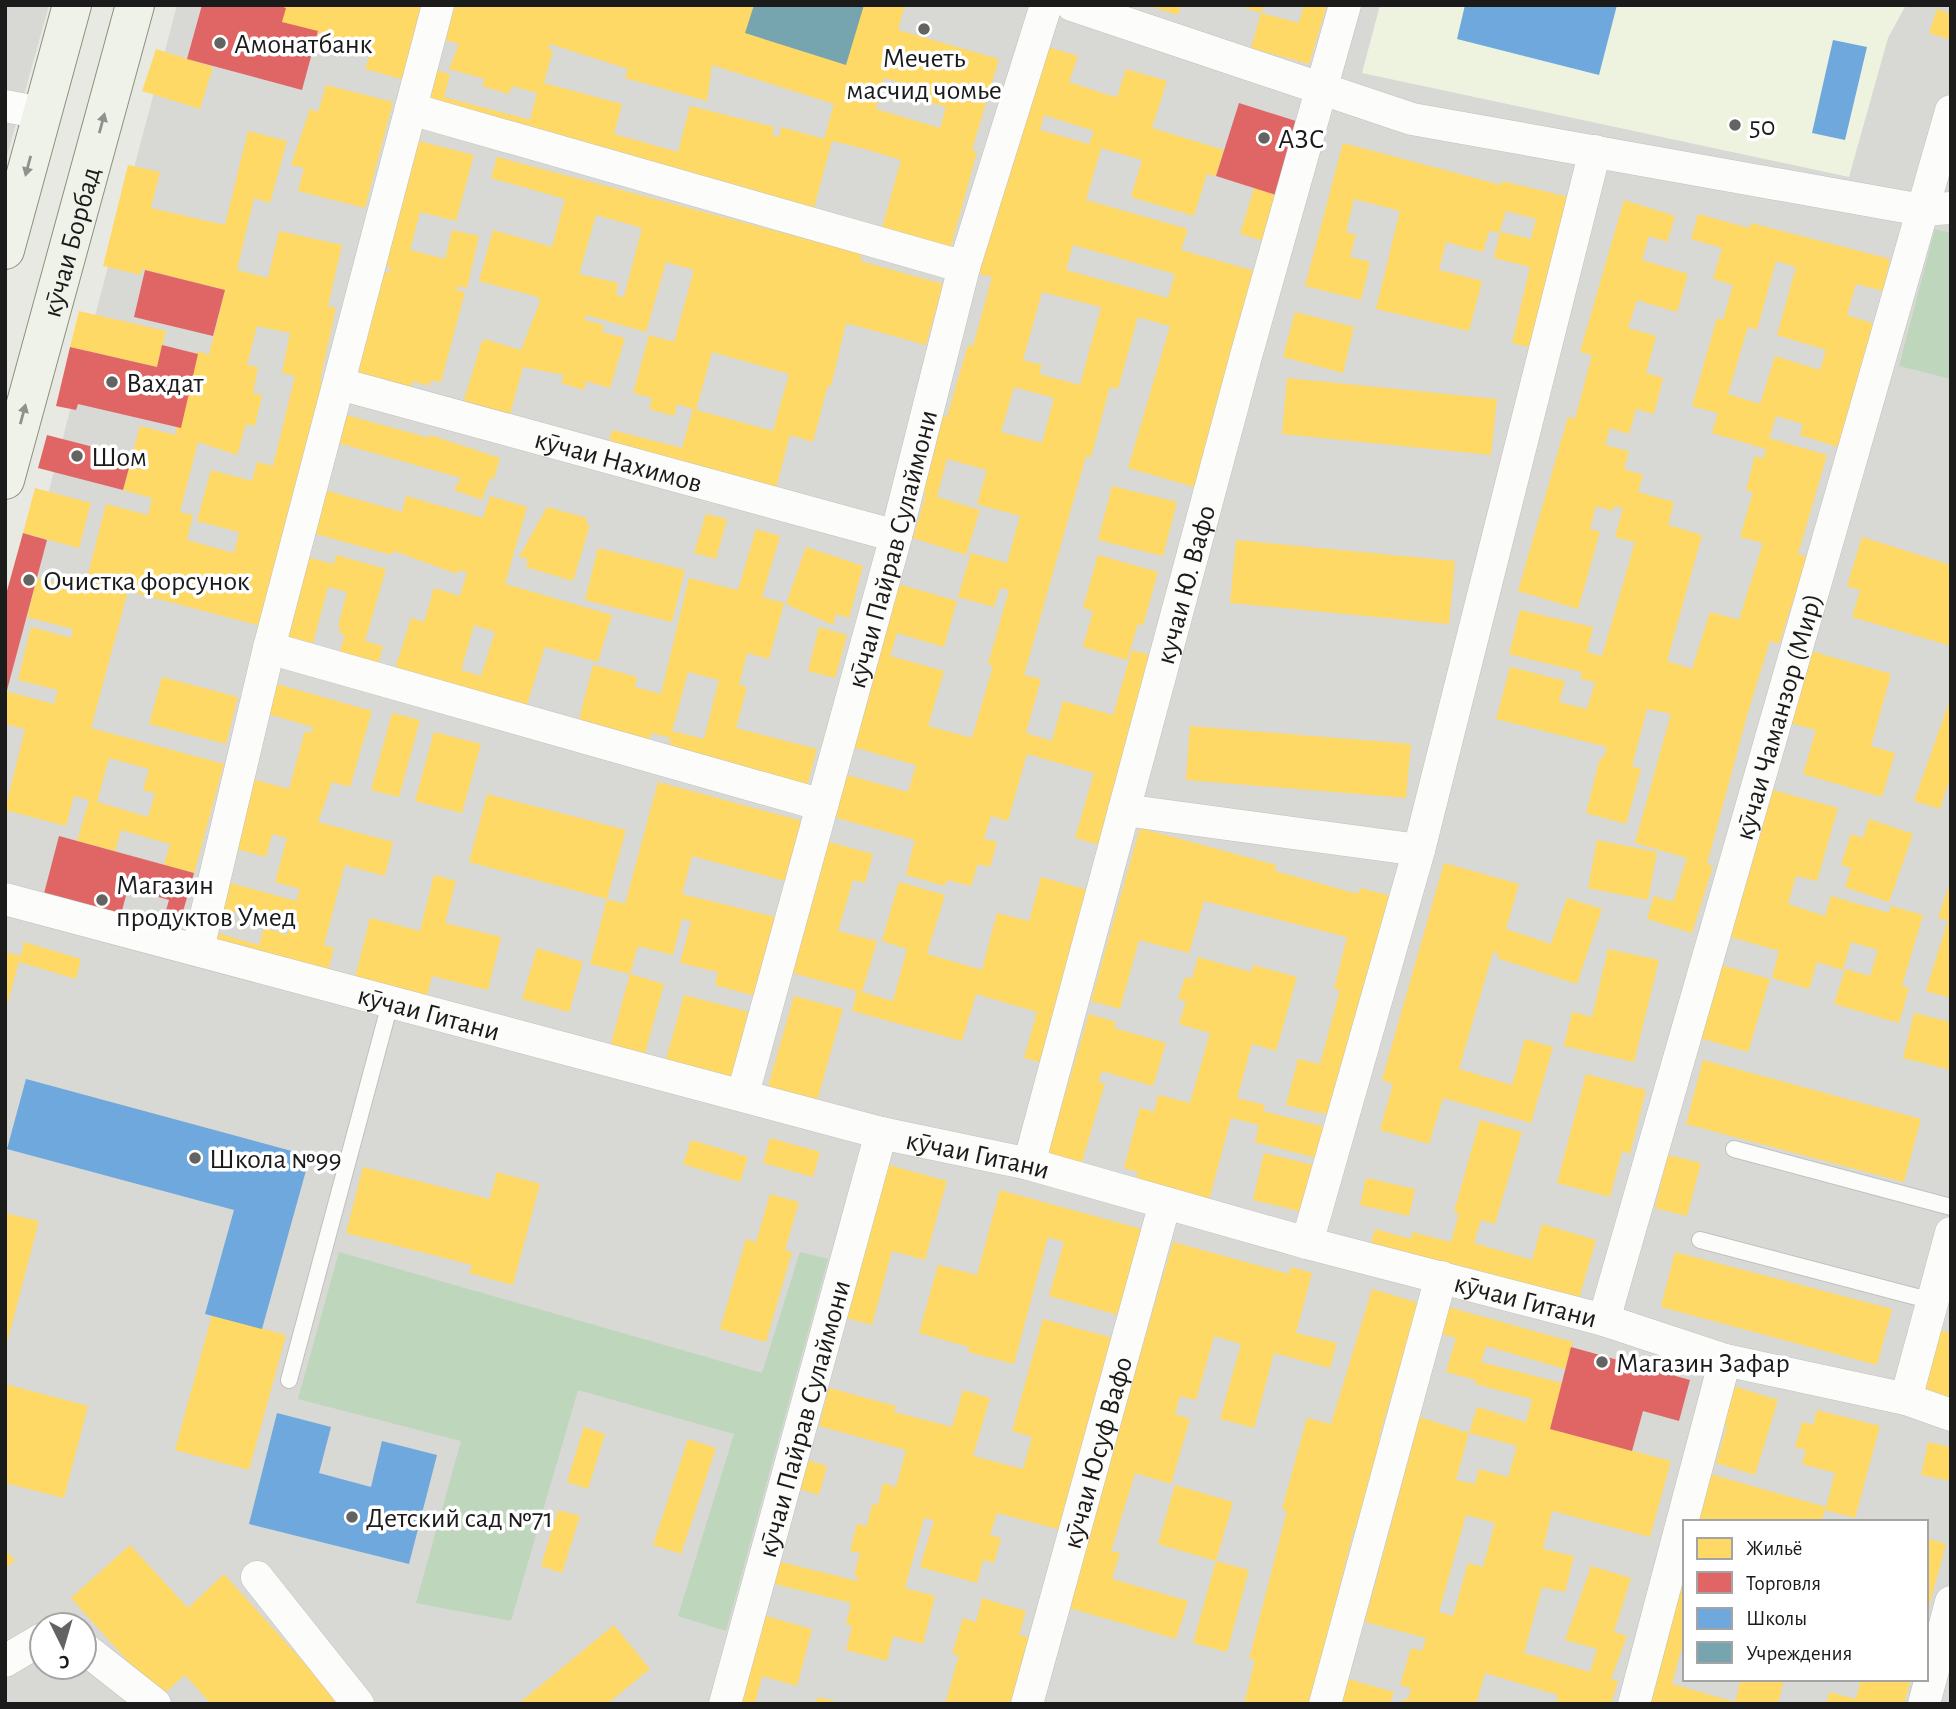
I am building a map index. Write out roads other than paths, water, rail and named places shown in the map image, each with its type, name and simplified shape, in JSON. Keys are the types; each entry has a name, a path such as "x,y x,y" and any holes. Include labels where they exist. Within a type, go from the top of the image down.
{"main road":[{"path":"5,250 15,108 72,5"},
{"name":"кӯчаи Борбад","path":"5,480 135,5"}],"street":[{"path":"198,949 269,648 438,5"},
{"name":"кӯчаи Пайрав Сулаймони","path":"743,1094 896,536 964,267 1046,5"},
{"path":"1072,5 1412,120 1937,209"},
{"name":"кучаи Ю. Вафо","path":"1029,1164 1246,356 1324,89 1345,5"},
{"path":"411,109 964,267"},
{"name":"кӯчаи Чаманзор (Мир)","path":"1604,1320 1937,209 1951,111"},
{"path":"1307,1242 1419,850 1595,151"},
{"name":"кӯчаи Нахимов","path":"340,384 896,536"},
{"path":"269,648 822,805"},
{"path":"1124,810 1419,850"},
{"name":"кӯчаи Гитани","path":"5,899 881,1133 1029,1164 1307,1242 1604,1320 1725,1360 1906,1399 1951,1415"},
{"name":"кӯчаи Пайрав Сулаймони","path":"725,1704 881,1133"},
{"name":"кӯчаи Юсуф Вафо","path":"1027,1704 1165,1203"},
{"path":"1906,1399 1951,1233"},
{"path":"1325,1704 1441,1277"},
{"path":"1634,1704 1725,1360"},
{"path":"257,1577 358,1704"},
{"path":"1924,1704 1951,1602"},
{"path":"5,1661 28,1647"},
{"path":"98,1659 155,1704"}],"lane":[{"path":"289,1380 391,1000"},
{"path":"1734,1149 1951,1207"},
{"path":"1700,1240 1932,1301"}],"place":[{"name":"Мечеть масчид чомье","path":"924,29"},
{"name":"Амонатбанк","path":"220,43"},
{"name":"50","path":"1735,125"},
{"name":"АЗС","path":"1264,138"},
{"name":"Вахдат","path":"112,382"},
{"name":"Шом","path":"77,456"},
{"name":"Очистка форсунок","path":"29,580"},
{"name":"Магазин продуктов Умед","path":"102,900"},
{"name":"Школа №99","path":"195,1158"},
{"name":"Магазин Зафар","path":"1602,1362"},
{"name":"Детский сад №71","path":"352,1517"}]}
